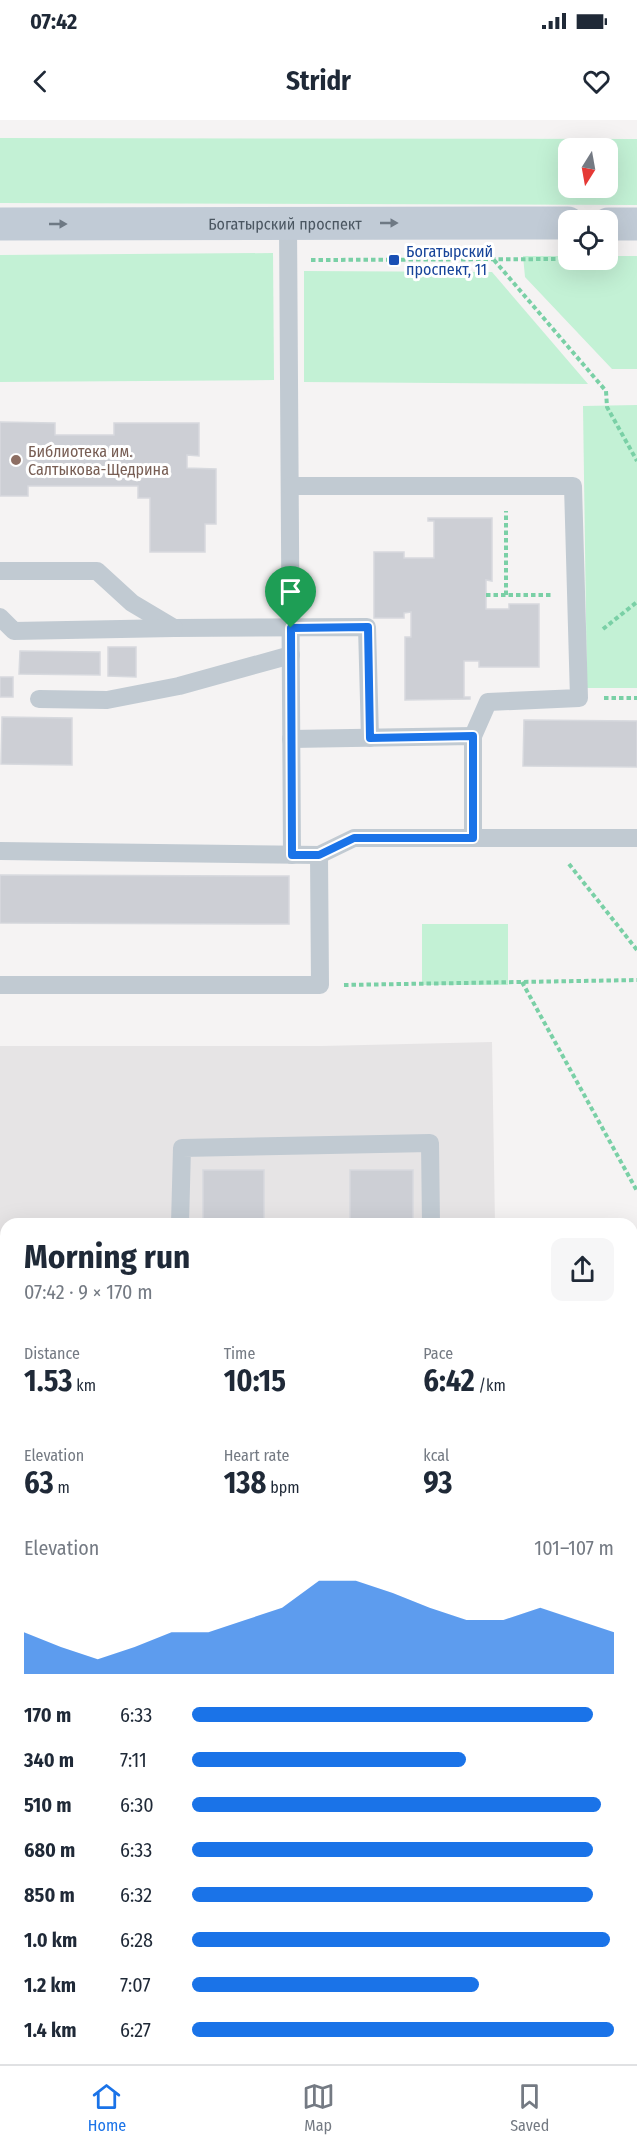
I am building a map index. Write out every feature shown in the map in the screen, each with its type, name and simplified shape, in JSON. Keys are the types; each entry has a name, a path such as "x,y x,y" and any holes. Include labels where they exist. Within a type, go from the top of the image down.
{"main road":[{"name":"Богатырский проспект","path":"0,224 558,223"},
{"path":"618,224 637,224"}],"lane":[{"path":"288,223 292,855"},
{"path":"290,486 573,486 579,698 488,702 473,736 473,838"},
{"path":"0,571 97,571 132,603 174,628"},
{"path":"0,617 14,631 368,627 370,738"},
{"path":"39,699 107,700 179,686 291,655"},
{"path":"291,739 473,736"},
{"path":"0,851 319,855 354,838 637,838"},
{"path":"0,985 320,985 319,855"},
{"path":"180,1218 182,1148 430,1143 431,1218"}],"path":[{"path":"289,260 558,260"},
{"path":"493,260 606,391 607,407 637,461"},
{"path":"506,525 506,595"},
{"path":"486,595 526,595"},
{"path":"578,650 637,602"},
{"path":"579,698 637,698"},
{"path":"549,838 637,951"},
{"path":"320,985 637,980"},
{"path":"522,982 637,1191"}],"shaded area":[{"path":"492,1042 495,1218 0,1218 0,1046 322,1046"}],"green space":[{"path":"0,138 558,139 558,198 618,198 618,139 637,139 637,205 0,203"},
{"path":"273,253 274,380 0,382 0,255"},
{"path":"523,256 558,256 558,270 618,270 618,256 637,256 637,369 612,369 525,277"},
{"path":"304,271 492,272 588,384 304,382"},
{"path":"637,405 637,688 587,688 583,406"},
{"path":"422,924 508,924 508,985 422,985"}],"building":[{"path":"0,422 55,423 55,435 114,435 114,423 199,423 199,456 187,455 187,468 216,469 216,524 205,524 205,552 150,552 150,498 138,498 138,486 28,486 28,496 0,496"},
{"path":"428,518 492,518 492,581 486,580 486,609 509,609 509,604 539,604 539,667 479,667 479,661 464,661 464,697 470,697 470,699 405,700 405,637 411,637 411,612 404,613 404,618 374,618 374,552 404,552 404,558 434,558 434,521 428,521"},
{"path":"108,647 136,647 136,677 108,676"},
{"path":"20,651 100,652 100,675 19,674"},
{"path":"0,677 13,677 13,697 0,697"},
{"path":"2,717 72,718 72,765 1,764"},
{"path":"524,720 637,721 637,767 523,766"},
{"path":"0,875 289,876 289,924 0,923"},
{"path":"203,1170 264,1170 264,1218 203,1218"},
{"path":"350,1170 413,1170 413,1218 350,1218"}],"place":[{"name":"Богатырский проспект, 11","path":"394,260"},
{"name":"Библиотека им. Салтыкова-Щедрина","path":"16,460"}],"route":[{"path":"368,627 370,738 473,736 473,838 354,838 319,855 292,855 291,628 368,627"}]}
